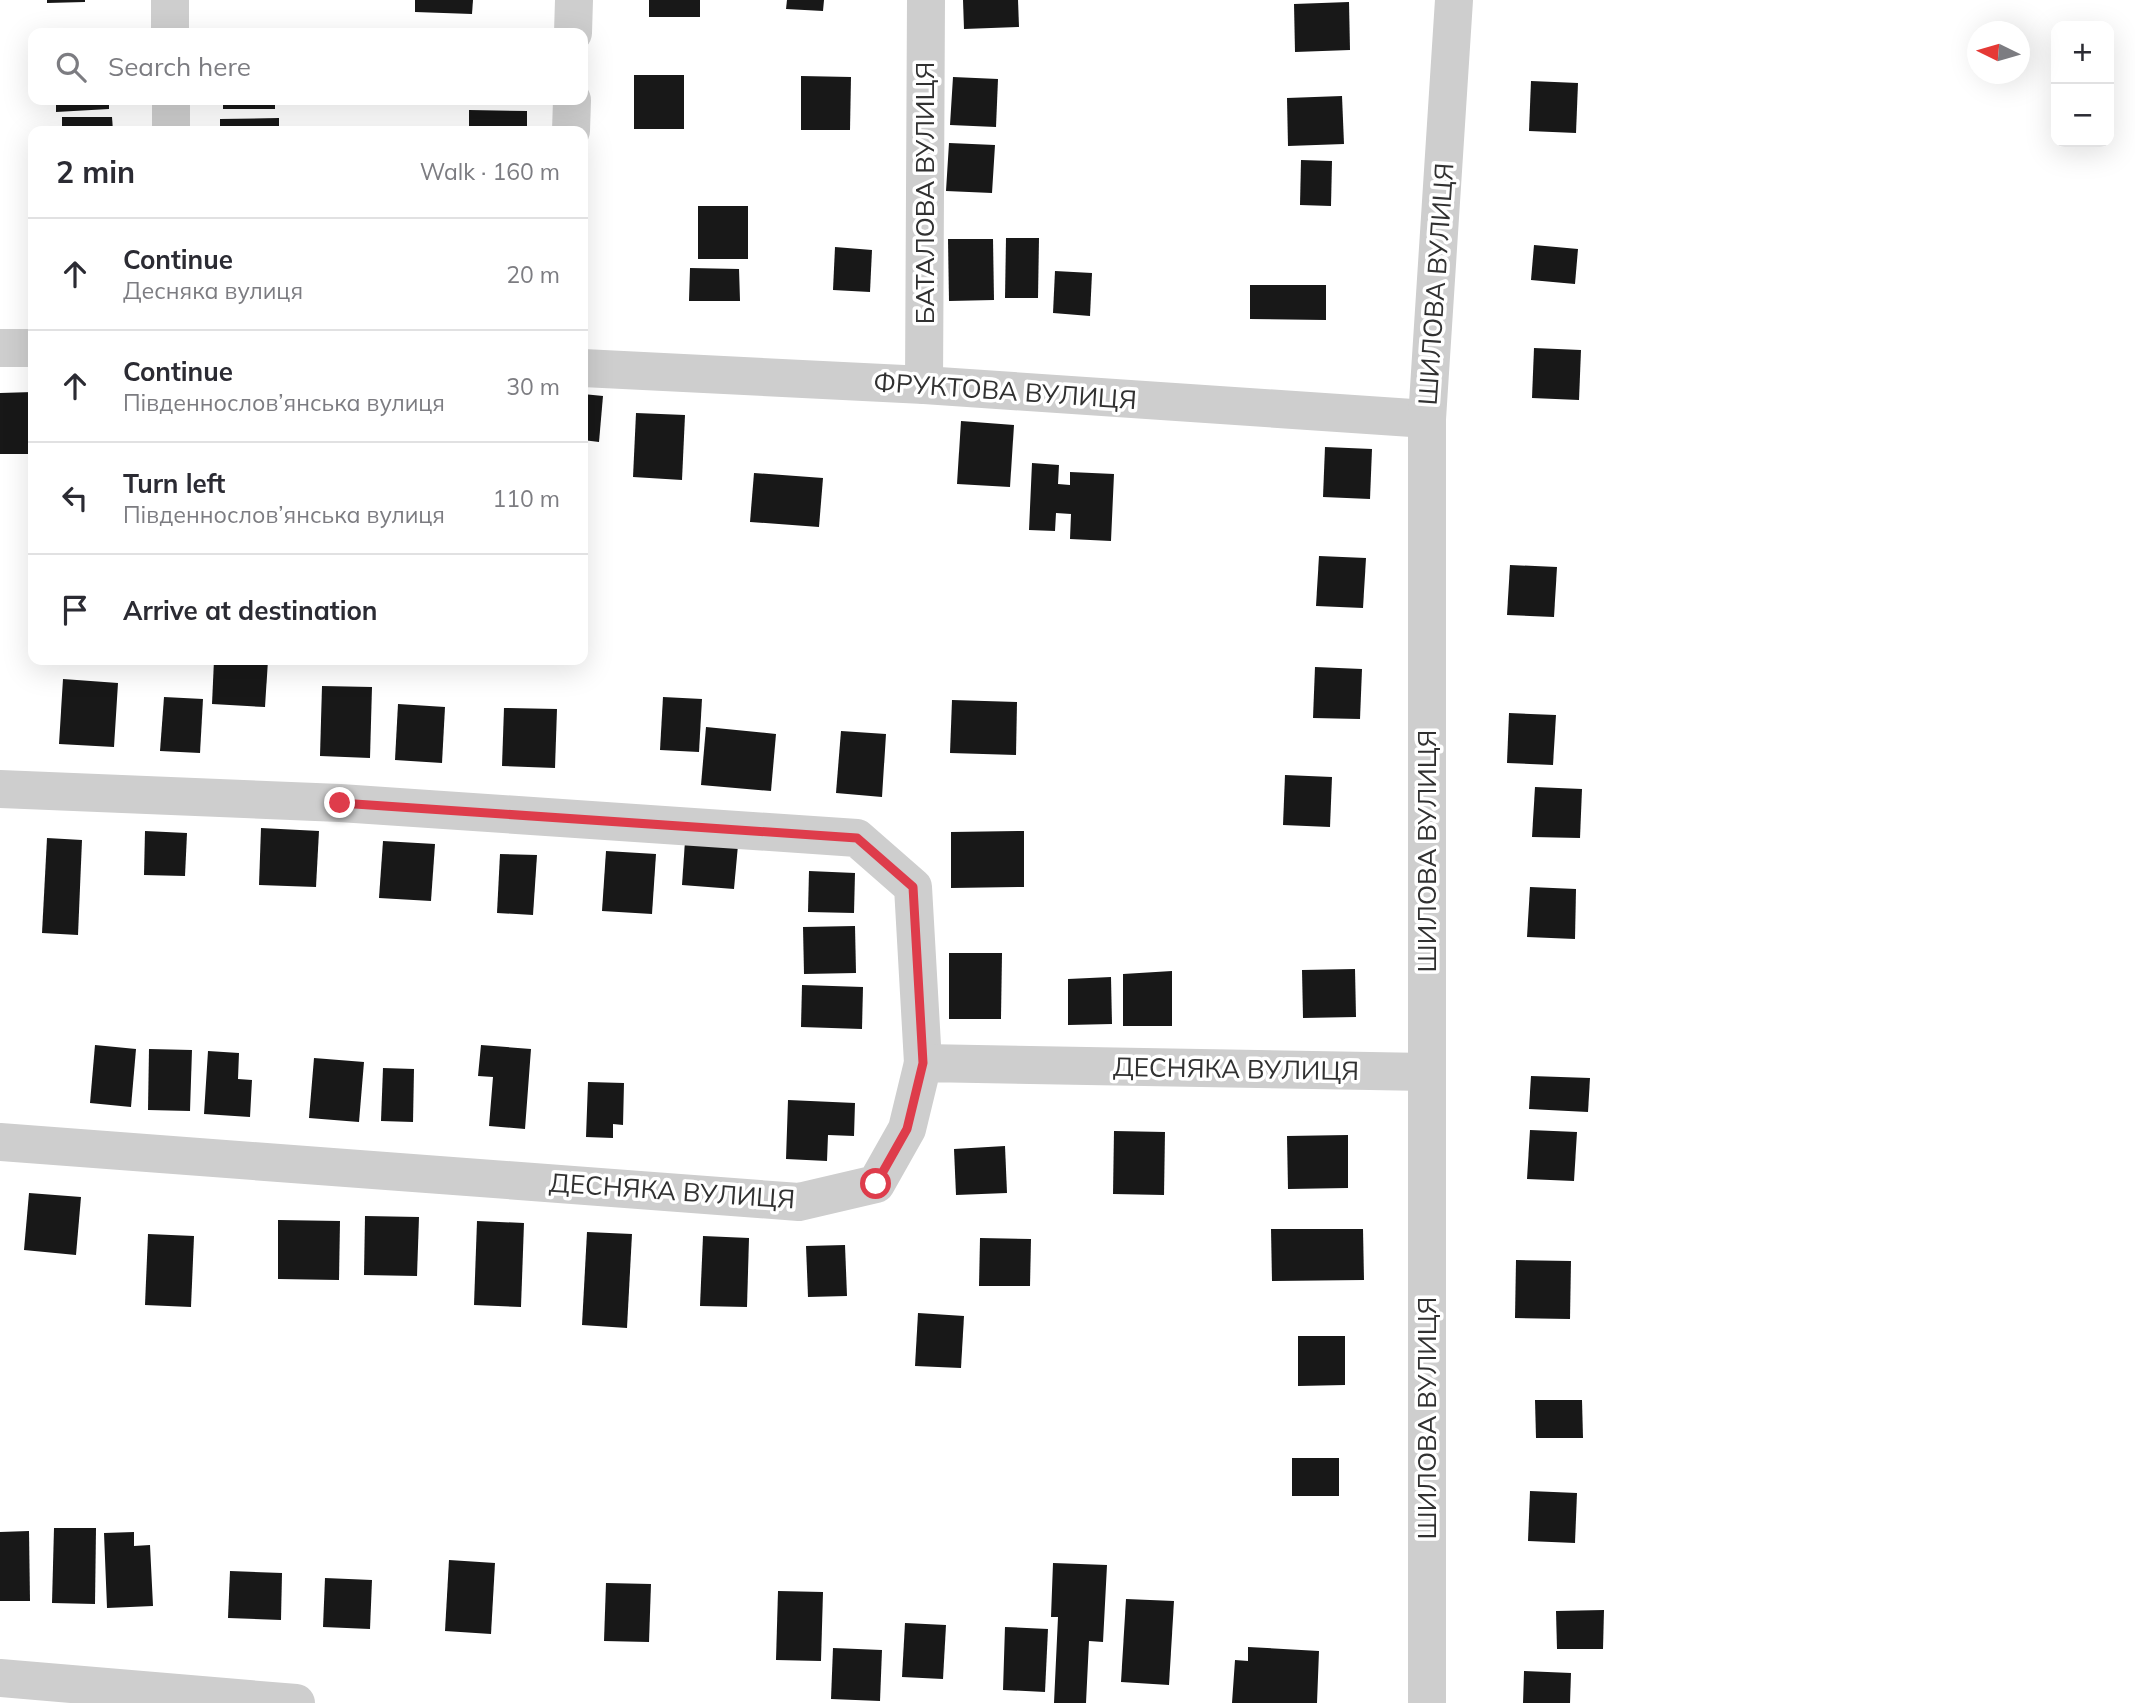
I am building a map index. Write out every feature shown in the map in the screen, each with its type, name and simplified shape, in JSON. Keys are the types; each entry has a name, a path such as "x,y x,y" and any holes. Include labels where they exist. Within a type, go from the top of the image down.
{"street":[{"path":"170,0 170,28"},
{"path":"573,28 574,0"},
{"name":"БАТАЛОВА ВУЛИЦЯ","path":"924,386 926,0"},
{"name":"ШИЛОВА ВУЛИЦЯ","path":"1427,1703 1427,419 1454,0"},
{"path":"171,105 172,126"},
{"path":"571,126 572,105"},
{"path":"0,348 28,348"},
{"name":"ФРУКТОВА ВУЛИЦЯ","path":"588,368 924,386 1427,419"},
{"path":"0,789 340,803 857,838 913,887 923,1063"},
{"name":"ДЕСНЯКА ВУЛИЦЯ","path":"0,1142 799,1202 876,1184 907,1129 923,1063 1427,1072"},
{"path":"0,1678 296,1703"}],"building":[{"path":"47,0 85,0 85,2 47,3"},
{"path":"415,0 473,0 472,14 415,12"},
{"path":"649,0 700,0 700,17 649,17"},
{"path":"787,0 824,0 823,11 786,9"},
{"path":"963,0 1018,0 1019,27 964,29"},
{"path":"1349,2 1350,50 1295,52 1294,4"},
{"path":"634,75 684,75 684,129 634,129"},
{"path":"801,76 851,77 850,130 801,130"},
{"path":"953,77 998,79 996,127 950,125"},
{"path":"1531,81 1578,83 1576,133 1529,131"},
{"path":"1342,96 1344,144 1288,146 1287,98"},
{"path":"56,105 109,105 109,109 56,112"},
{"path":"223,105 275,105 275,109 223,109"},
{"path":"469,110 527,111 527,126 469,126"},
{"path":"62,117 112,117 113,126 62,126"},
{"path":"279,118 279,126 220,126 220,119"},
{"path":"949,143 995,145 992,193 946,191"},
{"path":"1301,160 1332,161 1331,206 1300,205"},
{"path":"698,206 748,206 748,259 698,259"},
{"path":"1006,238 1039,238 1038,298 1005,298"},
{"path":"948,239 993,239 994,300 949,301"},
{"path":"1534,245 1578,249 1575,284 1531,280"},
{"path":"835,247 872,250 870,292 833,290"},
{"path":"690,268 739,269 740,301 689,301"},
{"path":"1055,271 1092,273 1090,316 1053,313"},
{"path":"1250,285 1326,285 1326,320 1250,319"},
{"path":"1534,348 1581,350 1579,400 1532,398"},
{"path":"28,392 28,454 0,454 0,393"},
{"path":"588,394 603,396 599,442 588,441"},
{"path":"636,413 685,415 682,480 633,477"},
{"path":"961,421 1014,425 1010,487 957,484"},
{"path":"1325,447 1372,449 1370,499 1323,497"},
{"path":"1032,463 1059,465 1058,484 1070,485 1070,472 1114,474 1111,541 1070,539 1071,514 1056,513 1055,531 1029,530"},
{"path":"754,473 823,478 819,527 750,522"},
{"path":"1319,556 1366,558 1363,608 1316,606"},
{"path":"1510,565 1557,567 1554,617 1507,615"},
{"path":"214,665 268,665 265,707 212,704"},
{"path":"1315,667 1362,669 1360,719 1313,718"},
{"path":"63,679 118,683 114,747 59,744"},
{"path":"322,686 372,687 370,758 320,756"},
{"path":"164,697 203,699 200,753 160,751"},
{"path":"663,697 702,699 699,752 660,750"},
{"path":"952,700 1017,702 1016,755 950,753"},
{"path":"398,704 445,707 442,763 395,760"},
{"path":"504,708 557,709 555,768 502,766"},
{"path":"1509,713 1556,715 1553,765 1507,763"},
{"path":"706,727 776,734 771,791 701,785"},
{"path":"841,731 886,734 882,797 836,793"},
{"path":"1285,775 1332,777 1330,827 1283,825"},
{"path":"1535,787 1582,789 1580,838 1532,837"},
{"path":"261,828 319,831 316,887 259,885"},
{"path":"145,831 187,833 185,876 144,875"},
{"path":"1024,831 1024,887 951,888 951,832"},
{"path":"47,838 82,840 78,935 42,933"},
{"path":"383,841 435,844 431,901 379,898"},
{"path":"685,841 738,845 734,889 682,885"},
{"path":"606,851 656,854 652,914 602,911"},
{"path":"500,854 537,855 533,915 497,913"},
{"path":"809,871 855,873 854,913 808,912"},
{"path":"1530,887 1576,889 1575,939 1527,937"},
{"path":"855,926 856,973 804,974 803,927"},
{"path":"949,953 1002,953 1001,1019 949,1019"},
{"path":"1355,969 1356,1017 1303,1018 1302,970"},
{"path":"1172,971 1172,1026 1123,1026 1123,974"},
{"path":"1111,977 1112,1024 1068,1025 1068,979"},
{"path":"802,985 863,987 862,1029 801,1027"},
{"path":"95,1045 136,1049 131,1107 90,1103"},
{"path":"481,1045 531,1049 525,1129 489,1126 493,1077 478,1076"},
{"path":"149,1049 192,1050 190,1111 148,1110"},
{"path":"208,1051 239,1053 238,1079 252,1080 250,1117 204,1114"},
{"path":"314,1058 364,1062 359,1122 309,1118"},
{"path":"383,1068 414,1069 413,1122 381,1121"},
{"path":"1531,1076 1590,1078 1588,1112 1529,1109"},
{"path":"588,1082 624,1083 623,1125 613,1124 613,1138 586,1137"},
{"path":"788,1100 855,1103 854,1136 828,1135 827,1161 786,1159"},
{"path":"1530,1130 1577,1132 1574,1181 1527,1179"},
{"path":"1114,1131 1165,1132 1164,1195 1113,1194"},
{"path":"1348,1135 1348,1188 1288,1189 1287,1136"},
{"path":"1005,1146 1007,1193 956,1195 954,1149"},
{"path":"29,1193 81,1197 76,1255 24,1250"},
{"path":"365,1216 419,1217 417,1276 364,1275"},
{"path":"278,1220 340,1221 339,1280 278,1279"},
{"path":"477,1221 524,1223 521,1307 474,1305"},
{"path":"1271,1229 1363,1229 1364,1280 1272,1281"},
{"path":"587,1232 632,1234 627,1328 582,1325"},
{"path":"148,1234 194,1236 191,1307 145,1305"},
{"path":"703,1236 749,1238 747,1307 700,1306"},
{"path":"980,1238 1031,1239 1030,1286 979,1286"},
{"path":"845,1245 847,1296 808,1297 806,1246"},
{"path":"1516,1260 1571,1261 1570,1319 1515,1318"},
{"path":"918,1313 964,1316 961,1368 915,1366"},
{"path":"1298,1336 1345,1336 1345,1385 1298,1386"},
{"path":"1535,1400 1582,1400 1583,1438 1536,1438"},
{"path":"1292,1458 1339,1458 1339,1496 1292,1496"},
{"path":"1530,1491 1577,1493 1575,1543 1528,1541"},
{"path":"54,1528 96,1528 95,1604 52,1603"},
{"path":"29,1531 30,1601 0,1601 0,1532"},
{"path":"134,1532 134,1546 150,1545 153,1606 107,1608 104,1533"},
{"path":"449,1560 495,1563 491,1634 445,1631"},
{"path":"1053,1563 1107,1565 1103,1642 1089,1641 1086,1703 1054,1703 1058,1617 1051,1617"},
{"path":"230,1571 282,1573 281,1620 228,1618"},
{"path":"325,1578 372,1580 370,1629 323,1627"},
{"path":"606,1583 651,1584 649,1642 604,1641"},
{"path":"778,1591 823,1592 821,1661 776,1660"},
{"path":"1126,1599 1174,1601 1169,1685 1121,1682"},
{"path":"1604,1610 1603,1649 1557,1649 1556,1611"},
{"path":"905,1623 946,1625 943,1679 902,1677"},
{"path":"1005,1627 1048,1629 1045,1692 1003,1690"},
{"path":"1248,1647 1319,1651 1317,1703 1232,1703 1235,1660 1248,1661"},
{"path":"833,1648 882,1650 880,1701 831,1699"},
{"path":"1524,1671 1571,1673 1570,1703 1523,1703"}],"route":[{"path":"340,803 857,838 913,887 923,1063 907,1129 876,1184"}]}
